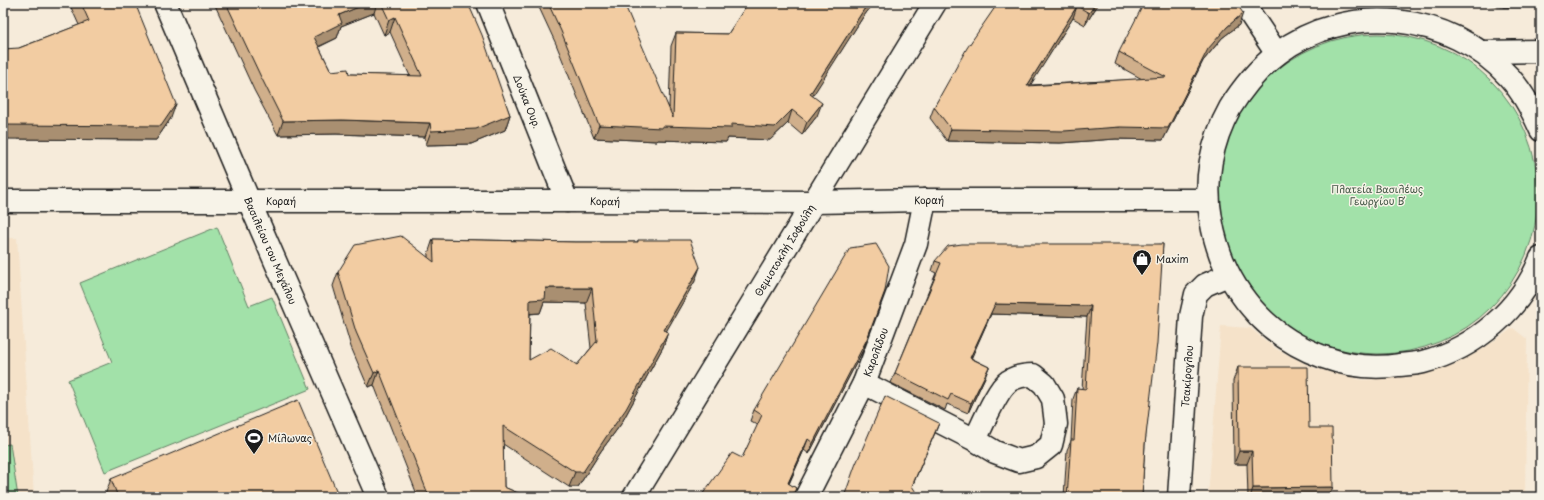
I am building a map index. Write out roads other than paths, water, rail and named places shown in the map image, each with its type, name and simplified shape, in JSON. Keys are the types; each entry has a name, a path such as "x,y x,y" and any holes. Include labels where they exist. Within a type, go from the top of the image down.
{"street":[{"name":"Βασιλείου του Μεγάλου","path":"165,3 249,201 378,497"},
{"name":"Δούκα Ουρ.","path":"488,3 567,200"},
{"name":"Θεμιστοκλή Σοφούλη","path":"634,497 935,3"},
{"path":"1243,3 1277,54"},
{"path":"1539,262 1523,292 1510,309 1483,334 1454,351 1422,362 1389,367 1356,365 1324,357 1295,344 1268,325 1250,307 1228,275 1214,238 1208,200 1209,171 1215,144 1225,118 1239,94 1256,72 1287,47 1318,31 1385,11 1407,21 1428,26 1456,37 1481,52 1508,76 1530,106 1541,130"},
{"path":"1481,52 1541,52"},
{"name":"Κοραή","path":"3,201 567,200 814,202 925,200 1208,200"},
{"name":"Καρολίδου","path":"806,497 864,383 916,244 925,200"},
{"path":"1539,262 1541,288"},
{"name":"Τσακίρογλου","path":"1179,497 1191,316 1196,294 1206,285 1228,275"},
{"path":"864,383 975,440"}],"place":[{"name":"Maxim","path":"1142,276"},
{"name":"Μίλωνας","path":"254,455"}],"park label":[{"name":"Πλατεία Βασιλέως Γεωργίου Β΄","path":"1377,194"}]}
